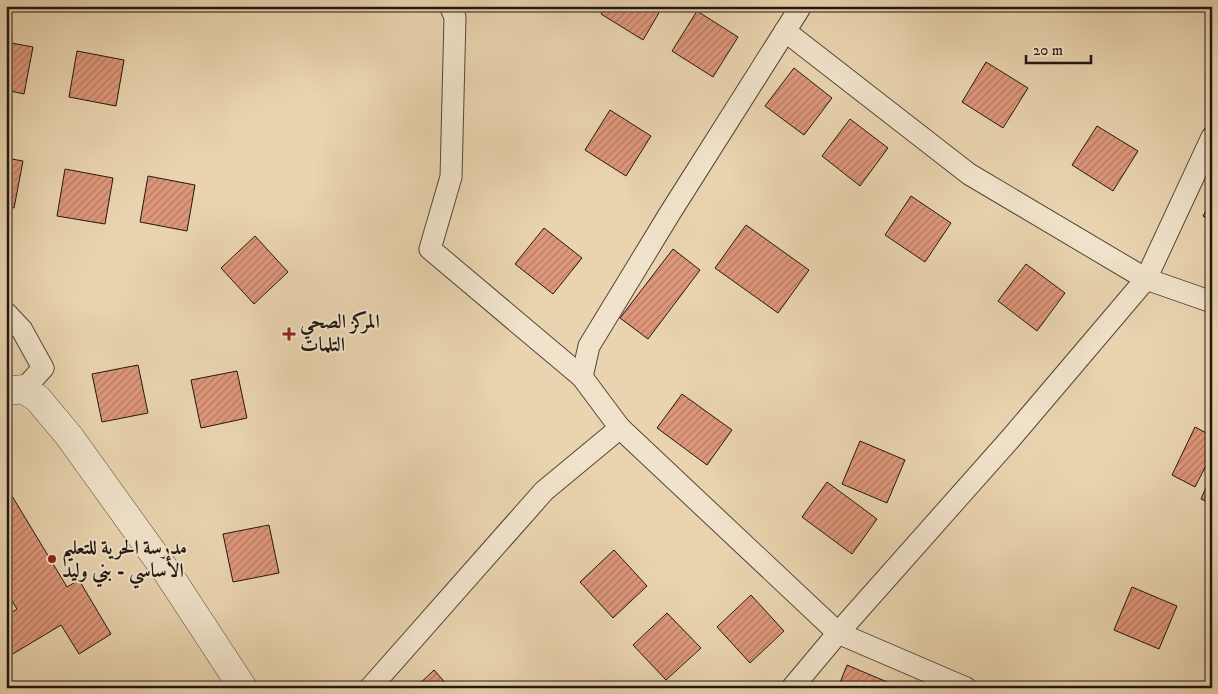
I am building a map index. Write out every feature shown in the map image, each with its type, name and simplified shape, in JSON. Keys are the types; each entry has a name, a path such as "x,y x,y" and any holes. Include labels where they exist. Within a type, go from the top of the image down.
{"street":[{"path":"450,6 455,17 451,177 430,249 582,377 620,428 838,633 966,688"},
{"path":"582,377 590,346 670,213 802,6"},
{"path":"785,32 969,174 1146,279 1212,302"},
{"path":"792,688 838,633 1011,438 1146,279 1212,137"},
{"path":"6,313 22,330 42,368 15,390 38,399 69,436 169,575 243,688"},
{"path":"370,688 544,490 620,428"}],"building":[{"path":"606,6 663,6 643,40 601,14"},
{"path":"697,11 738,37 713,77 672,51"},
{"path":"6,42 33,47 24,94 6,90"},
{"path":"77,51 124,60 116,106 69,97"},
{"path":"986,62 1028,88 1003,128 962,102"},
{"path":"794,68 832,98 804,135 765,106"},
{"path":"610,110 651,136 626,176 585,150"},
{"path":"850,119 888,148 860,186 822,156"},
{"path":"1097,126 1138,151 1113,191 1072,165"},
{"path":"6,158 23,161 14,208 6,206"},
{"path":"65,169 113,178 105,224 57,216"},
{"path":"148,176 195,185 187,231 140,222"},
{"path":"911,196 951,223 925,262 885,235"},
{"path":"1212,201 1212,221 1203,216"},
{"path":"746,225 809,270 778,313 715,268"},
{"path":"544,228 582,258 553,294 515,264"},
{"path":"255,236 288,272 254,304 221,268"},
{"path":"673,249 700,270 648,339 620,318"},
{"path":"1026,264 1065,293 1037,331 998,301"},
{"path":"138,365 148,413 102,422 92,374"},
{"path":"237,371 247,418 201,428 191,380"},
{"path":"682,394 732,430 707,465 657,428"},
{"path":"1195,427 1212,436 1212,454 1195,487 1172,475"},
{"path":"860,441 905,460 887,503 842,484"},
{"path":"1212,474 1212,504 1201,499"},
{"path":"827,482 877,519 852,554 802,517"},
{"path":"6,486 67,587 79,580 111,634 79,654 61,625 6,658 6,616 17,609 6,591"},
{"path":"269,525 279,573 233,582 223,534"},
{"path":"614,550 647,586 613,618 580,582"},
{"path":"1132,587 1177,606 1159,649 1114,630"},
{"path":"751,595 784,631 750,663 717,627"},
{"path":"667,613 701,648 666,680 633,645"},
{"path":"847,665 892,684 890,688 838,688"},
{"path":"434,670 450,688 415,688"}],"place":[{"name":"المركز الصحي التلمات","path":"289,334"},
{"name":"مدرسة الحرية للتعليم الأساسي - بني وليد","path":"52,559"}]}
